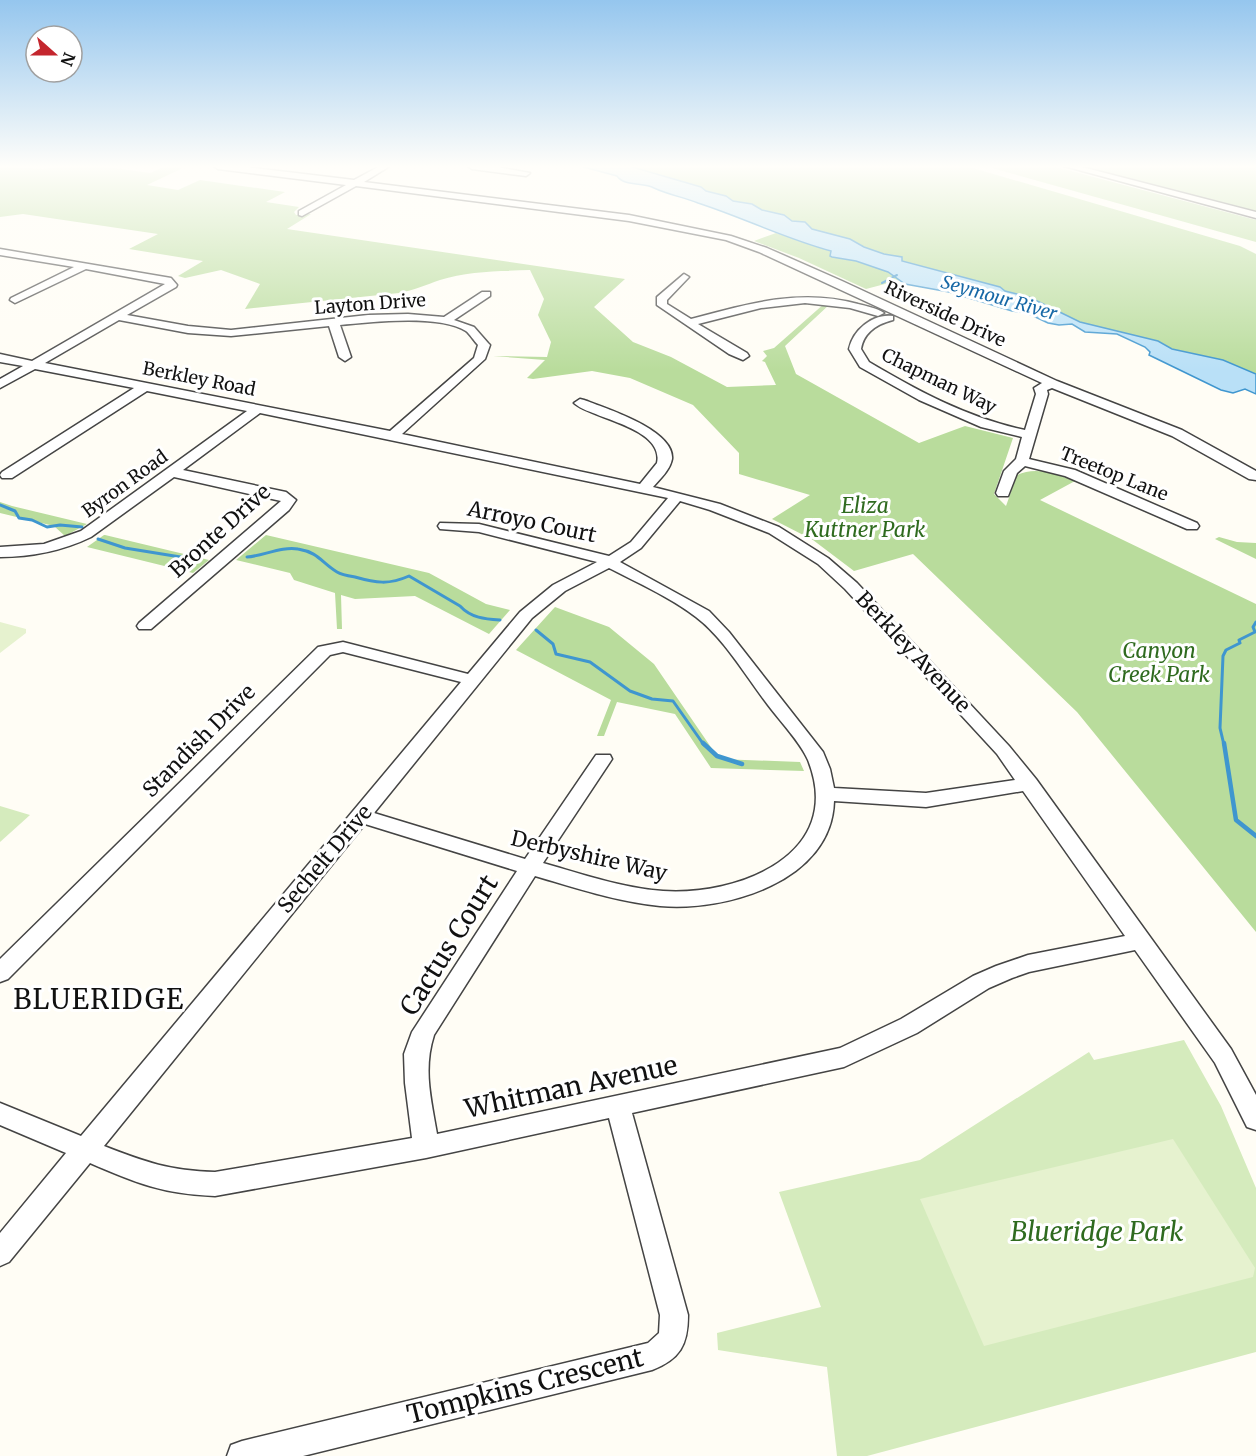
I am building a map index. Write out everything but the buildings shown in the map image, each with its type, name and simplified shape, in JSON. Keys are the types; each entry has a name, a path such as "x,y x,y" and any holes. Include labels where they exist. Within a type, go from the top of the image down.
{"street":[{"name":"Riverside Drive","path":"709,234 763,250 1040,388"},
{"path":"0,252 167,280 172,285 0,384"},
{"path":"15,300 85,266"},
{"path":"684,277 660,302 733,352 743,356"},
{"path":"447,320 486,294"},
{"name":"Riverside Drive","path":"689,323 763,303 795,299 844,302 917,325 1053,384 1177,433 1254,476"},
{"name":"Layton Drive","path":"118,317 195,330 230,333 400,316 447,320 464,325 478,333 484,345 482,354 474,364 392,436"},
{"name":"Chapman Way","path":"889,318 872,323 859,337 855,349 864,364 970,420 998,429 1029,435"},
{"path":"334,324 345,357"},
{"name":"Berkley Road","path":"0,358 392,436"},
{"path":"1003,493 1011,471 1022,461 1042,394 1040,388 1053,384"},
{"path":"7,475 144,387"},
{"path":"580,403 635,423 645,430 664,451 666,458 663,465 643,489"},
{"name":"Byron Road","path":"0,552 35,552 69,543 98,526 258,409"},
{"name":"Berkley Avenue","path":"392,436 677,496 752,519 795,542 823,561 851,586 1004,750 1223,1056 1256,1119"},
{"name":"Treetop Lane","path":"1022,461 1059,469 1088,480 1191,526"},
{"name":"Bronte Drive","path":"145,626 290,500 281,495 172,472"},
{"name":"Sechelt Drive","path":"0,1253 526,615 559,588 624,554 641,540 677,496"},
{"name":"Arroyo Court","path":"445,526 479,528 581,552 609,561"},
{"name":"Derbyshire Way","path":"360,816 530,868 651,898 695,899 738,891 780,872 813,843 821,825 826,794 823,772 816,756 723,635 703,614 609,561"},
{"name":"Standish Drive","path":"0,973 324,651 343,647 472,680"},
{"name":"Cactus Court","path":"426,1147 417,1083 416,1054 424,1032 603,759"},
{"path":"826,794 926,800 1029,784"},
{"name":"Whitman Avenue","path":"0,1114 146,1175 184,1183 215,1184 426,1147 844,1057 892,1035 981,982 1004,972 1028,964 1142,941"},
{"name":"Tompkins Crescent","path":"242,1456 651,1356 663,1350 674,1337 672,1305 618,1106"}],"green space":[{"path":"158,234 320,234 625,279 594,307 633,342 671,357 727,387 776,385 765,362 762,361 767,356 763,351 774,348 825,303 830,304 785,346 796,374 919,443 965,426 1013,438 994,494 1006,506 1017,475 1024,472 1046,472 1075,481 1040,500 1256,604 1256,932 1077,712 913,554 854,571 813,540 772,519 810,495 739,474 739,453 693,405 630,378 592,371 527,378 545,360 493,356 547,357 551,342 538,315 544,299 530,270 462,275 399,293 245,309 260,284 221,270 185,278 178,276 203,261 129,249"},
{"path":"779,234 831,251 832,257 856,261 888,272 900,280 866,289 799,258 754,241"},
{"path":"831,234 1199,234 1240,246 1256,254 1256,374 1223,360 1172,349 1158,341 1080,322 1029,297 902,261 902,257 884,254 850,239"},
{"path":"1227,234 1256,234 1256,242"},
{"path":"0,502 87,524 65,536 54,526 0,513"},
{"path":"104,535 209,560 193,573 87,547"},
{"path":"266,535 429,573 486,604 510,610 489,634 415,596 355,599 341,595 342,629 337,629 335,593 294,580 290,573 236,560"},
{"path":"1219,537 1237,542 1256,543 1256,559 1215,539"},
{"path":"555,607 609,627 654,664 719,759 800,762 804,771 711,768 675,714 617,702 604,736 597,736 611,700 516,650"},
{"path":"0,622 26,629 26,633 0,653"},
{"path":"0,806 30,815 0,842"},
{"name":"Blueridge Park","path":"1184,1040 1221,1106 1256,1188 1256,1352 867,1456 837,1456 827,1367 718,1350 717,1333 821,1307 779,1192 920,1160 1089,1052 1094,1060"},
{"path":"1173,1139 1255,1268 1253,1277 984,1346 920,1199"}],"water":[{"name":"Seymour River","path":"780,234 831,234 850,239 884,254 902,257 902,261 1029,297 1080,322 1158,341 1172,349 1223,360 1256,374 1256,394 1245,389 1233,393 1221,390 1149,355 1150,352 1145,347 1117,334 1085,332 1072,324 1048,323 1027,313 1012,311 949,292 905,284 888,272 856,261 832,257 830,256 831,251"}],"waterway":[{"path":"882,283 897,275"},
{"path":"0,505 15,511 19,518 32,520 47,527 60,525 82,527"},
{"path":"98,539 125,548 199,560"},
{"path":"247,557 292,548 305,550 337,572 369,581 395,581 409,576 474,615 500,620"},
{"path":"1224,745 1220,728 1223,656 1226,650 1240,643 1239,640 1255,632 1253,627 1256,622"},
{"path":"536,630 553,644 556,654 590,662 630,691 652,699 673,701 704,745"},
{"path":"703,743 717,756 742,764"},
{"path":"1224,743 1236,820 1256,836"}],"district":[{"name":"BLUERIDGE","path":"99,1000"}],"park label":[{"name":"Eliza Kuttner Park","path":"865,518"},
{"name":"Canyon Creek Park","path":"1159,663"}]}
